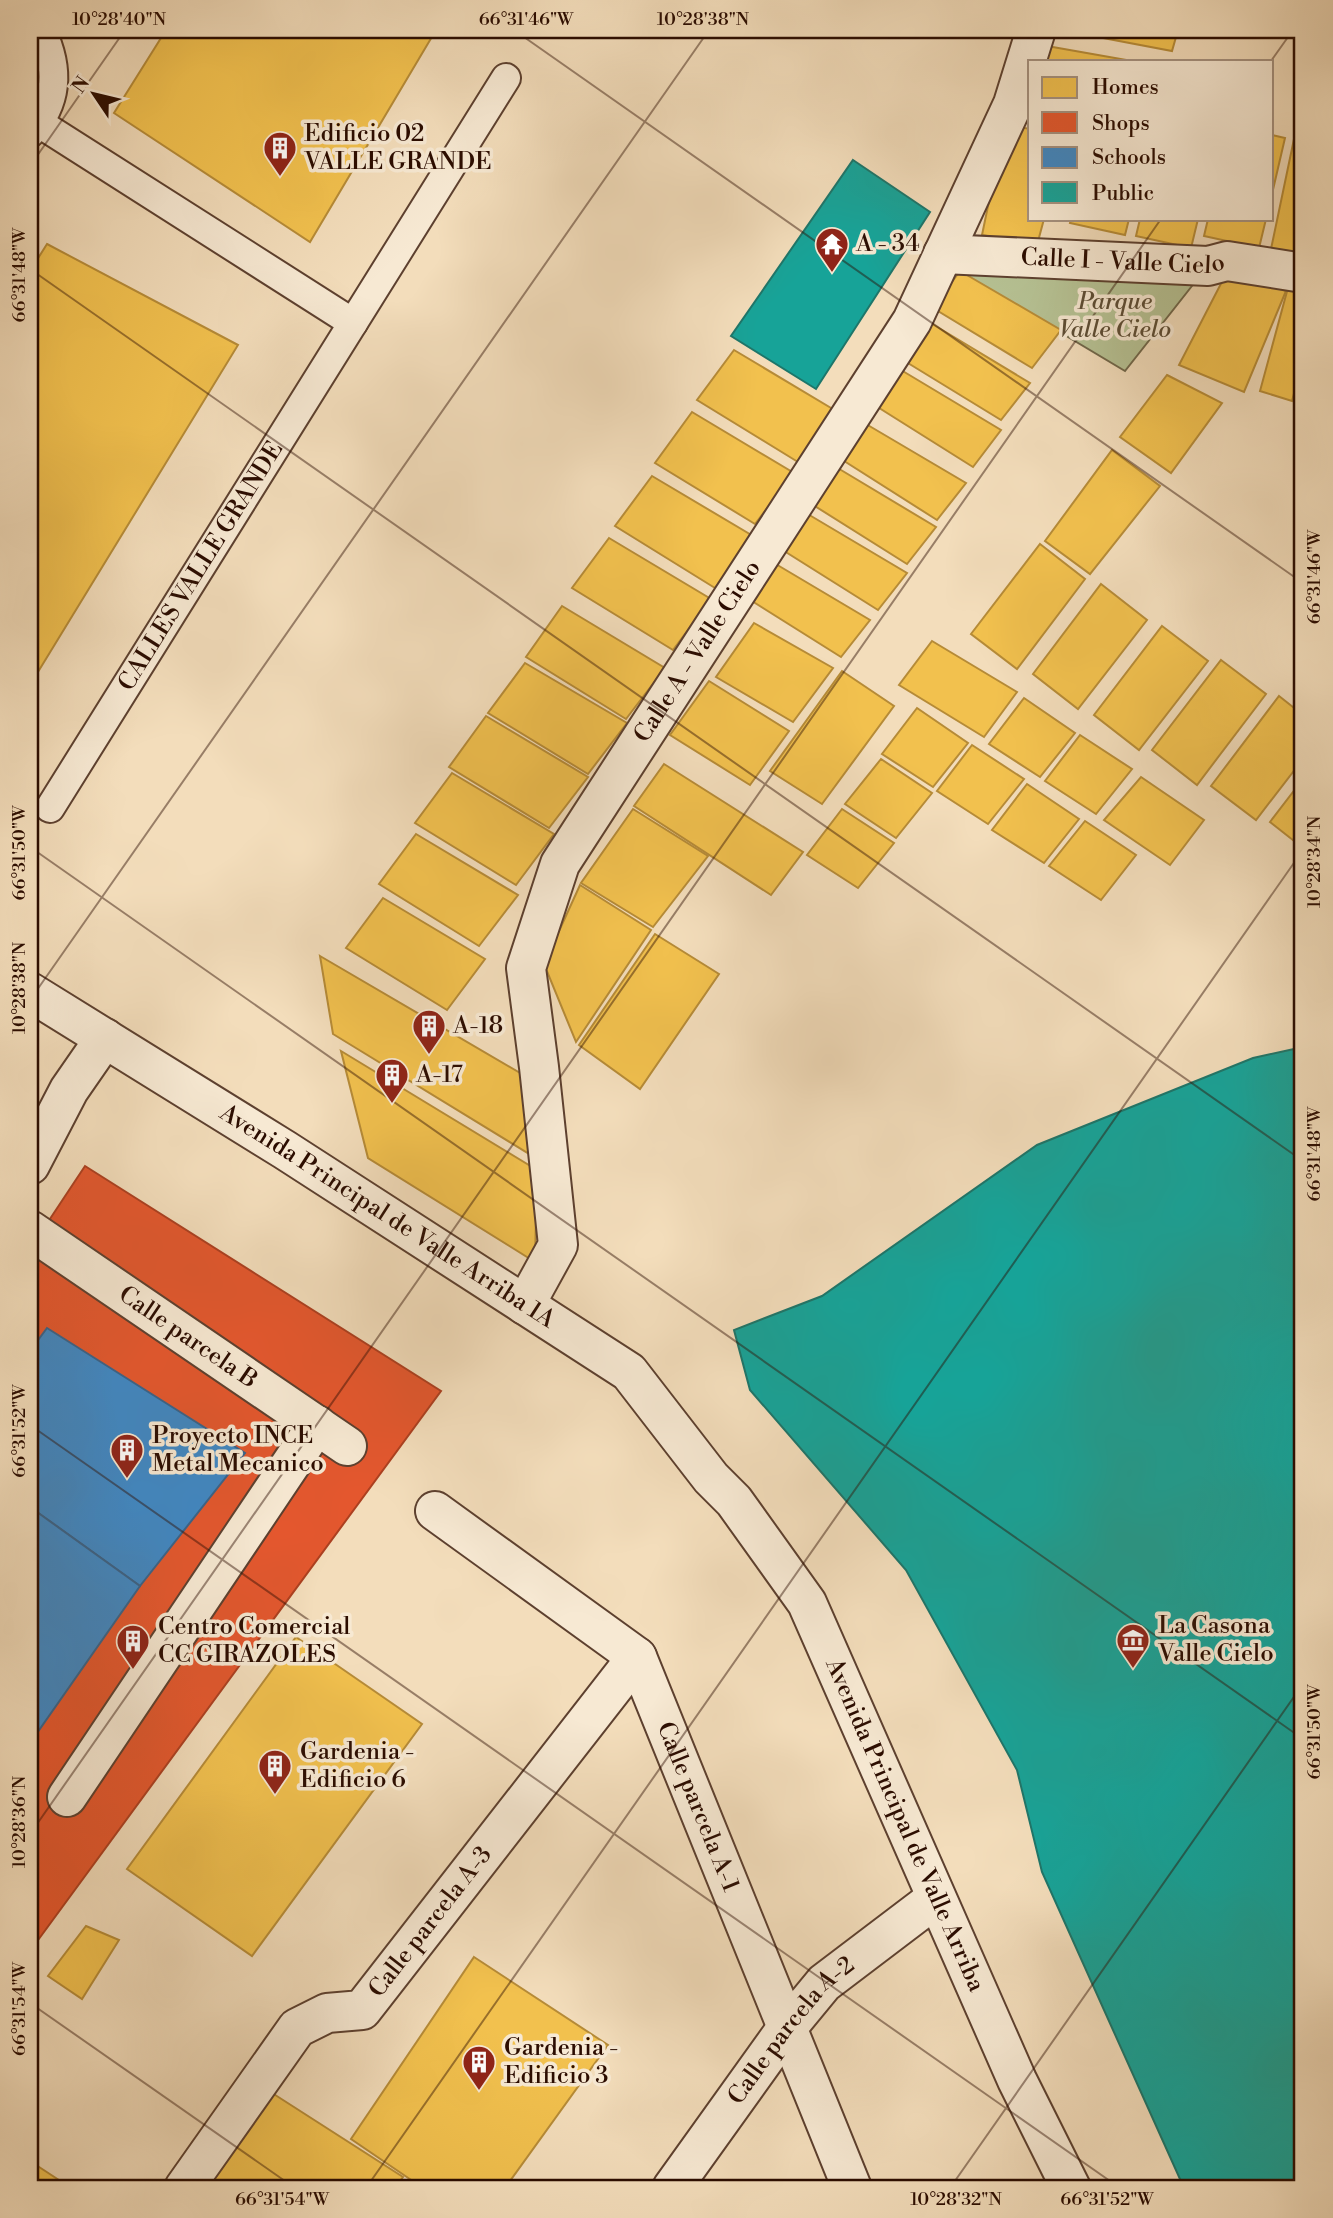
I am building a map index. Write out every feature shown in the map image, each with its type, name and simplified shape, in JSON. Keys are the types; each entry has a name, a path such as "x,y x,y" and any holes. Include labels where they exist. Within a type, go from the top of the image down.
{"street":[{"name":"Calle A - Valle Cielo","path":"525,1305 558,1245 540,1067 526,968 560,864 912,321 1013,104 1036,30"},
{"name":"Calle I - Valle Cielo","path":"943,254 1208,266 1227,261 1303,273"},
{"name":"Avenida Principal de Valle Arriba 1A","path":"30,992 285,1150 629,1372 711,1478"},
{"path":"30,1165 69,1090 104,1038"},
{"name":"Calle parcela B","path":"30,1230 332,1436 67,1797"},
{"name":"Avenida Principal de Valle Arriba","path":"711,1478 734,1501 807,1603 1017,2080 1071,2188"},
{"path":"435,1511 637,1657"},
{"name":"Calle parcela A-1","path":"637,1657 852,2188"},
{"name":"Calle parcela A-3","path":"184,2188 297,2028 327,2013 362,2010 637,1657"},
{"name":"Calle parcela A-2","path":"672,2188 786,2029 824,1983 936,1898"}],"lane":[{"path":"41,30 51,49 55,75 51,100 34,128 353,323"},
{"name":"CALLES VALLE GRANDE","path":"50,808 506,78"}],"green space":[{"name":"Parque Valle Cielo","path":"951,267 1199,277 1125,371"}],"building: Homes":[{"name":"Edificio 02 VALLE GRANDE","path":"166,30 436,30 310,242 114,113"},
{"path":"1061,30 1178,30 1172,51"},
{"path":"1047,46 1126,60 1042,60"},
{"path":"1005,124 1028,129 1028,220 1044,220 1037,245 982,235"},
{"path":"1274,135 1285,138 1274,185"},
{"path":"1294,139 1303,141 1303,256 1271,249"},
{"path":"1071,220 1129,220 1125,235 1070,223"},
{"path":"1140,220 1198,220 1191,248 1136,236"},
{"path":"1208,220 1266,220 1259,248 1204,236"},
{"path":"47,244 238,345 30,685 30,271"},
{"path":"1228,270 1286,291 1244,392 1179,365"},
{"path":"960,271 1061,330 1032,368 933,308"},
{"path":"1289,284 1303,288 1303,359 1292,401 1260,391"},
{"path":"929,322 1030,383 1001,420 903,360"},
{"path":"734,350 836,411 798,462 697,400"},
{"path":"901,370 1001,430 973,467 876,406"},
{"path":"1167,375 1222,403 1171,473 1120,437"},
{"path":"692,412 794,473 755,524 655,463"},
{"path":"866,424 966,483 937,520 841,459"},
{"path":"1112,450 1160,486 1090,574 1045,541"},
{"path":"836,467 936,527 907,564 810,503"},
{"path":"652,476 753,536 715,588 615,526"},
{"path":"806,513 907,573 878,610 781,549"},
{"path":"609,538 711,599 673,650 572,588"},
{"path":"1040,544 1085,579 1017,669 971,634"},
{"path":"769,560 870,620 841,657 744,596"},
{"path":"1101,584 1147,620 1078,709 1033,674"},
{"path":"562,606 665,668 626,719 526,657"},
{"path":"754,623 833,668 793,722 716,677"},
{"path":"1162,626 1208,661 1139,750 1094,715"},
{"path":"932,641 1017,692 984,737 899,685"},
{"path":"1221,660 1266,694 1197,785 1152,750"},
{"path":"525,663 627,723 588,774 488,713"},
{"path":"842,671 894,706 822,804 770,771"},
{"path":"709,681 789,731 750,785 670,735"},
{"path":"1279,696 1303,715 1303,759 1256,820 1211,786"},
{"path":"1024,698 1075,733 1040,777 989,744"},
{"path":"917,708 968,743 933,787 882,754"},
{"path":"486,716 588,777 549,828 449,767"},
{"path":"1080,735 1132,769 1096,814 1045,781"},
{"path":"972,745 1024,779 988,824 937,791"},
{"path":"881,759 932,793 896,838 845,804"},
{"path":"664,764 803,852 771,895 634,806"},
{"path":"452,773 554,834 516,885 415,823"},
{"path":"1141,777 1204,820 1170,865 1104,820"},
{"path":"1303,779 1303,848 1270,822"},
{"path":"1027,784 1079,819 1044,863 992,830"},
{"path":"633,809 708,856 653,927 581,883"},
{"path":"842,809 894,843 858,888 807,855"},
{"path":"1085,821 1136,855 1101,900 1049,866"},
{"path":"416,834 518,895 479,946 379,884"},
{"path":"580,885 651,930 576,1042 544,964"},
{"path":"383,898 485,959 447,1010 346,948"},
{"path":"655,934 719,974 640,1089 579,1045"},
{"name":"A-18","path":"320,956 527,1077 539,1160 333,1034"},
{"name":"A-17","path":"341,1051 537,1170 535,1262 368,1158"},
{"name":"Gardenia - Edificio 6","path":"296,1637 422,1724 252,1956 127,1869"},
{"path":"86,1926 119,1940 82,1999 48,1976"},
{"name":"Gardenia - Edificio 3","path":"474,1957 608,2045 505,2188 423,2188 351,2139"},
{"path":"269,2091 403,2177 395,2188 203,2188"},
{"path":"30,2161 71,2188 30,2188"}],"building: Shops":[{"name":"Centro Comercial CC GIRAZOLES","path":"85,1166 441,1391 30,1951 30,1249"}],"building: Schools":[{"name":"Proyecto INCE Metal Mecanico","path":"47,1328 245,1453 140,1586 30,1507 30,1351"},
{"path":"30,1507 140,1586 30,1743"}],"building: Public":[{"name":"A - 34","path":"853,160 930,212 816,389 731,336"},
{"name":"La Casona Valle Cielo","path":"1303,1047 1303,2188 1184,2188 1042,1872 1017,1770 906,1570 750,1390 734,1330 822,1296 1037,1145 1253,1058"}],"place":[{"name":"Edificio 02 VALLE GRANDE","path":"280,178"},
{"name":"A - 34","path":"832,274"},
{"name":"A-18","path":"429,1056"},
{"name":"A-17","path":"392,1105"},
{"name":"Proyecto INCE Metal Mecanico","path":"127,1480"},
{"name":"La Casona Valle Cielo","path":"1133,1670"},
{"name":"Centro Comercial CC GIRAZOLES","path":"133,1671"},
{"name":"Gardenia - Edificio 6","path":"275,1796"},
{"name":"Gardenia - Edificio 3","path":"479,2092"}]}
